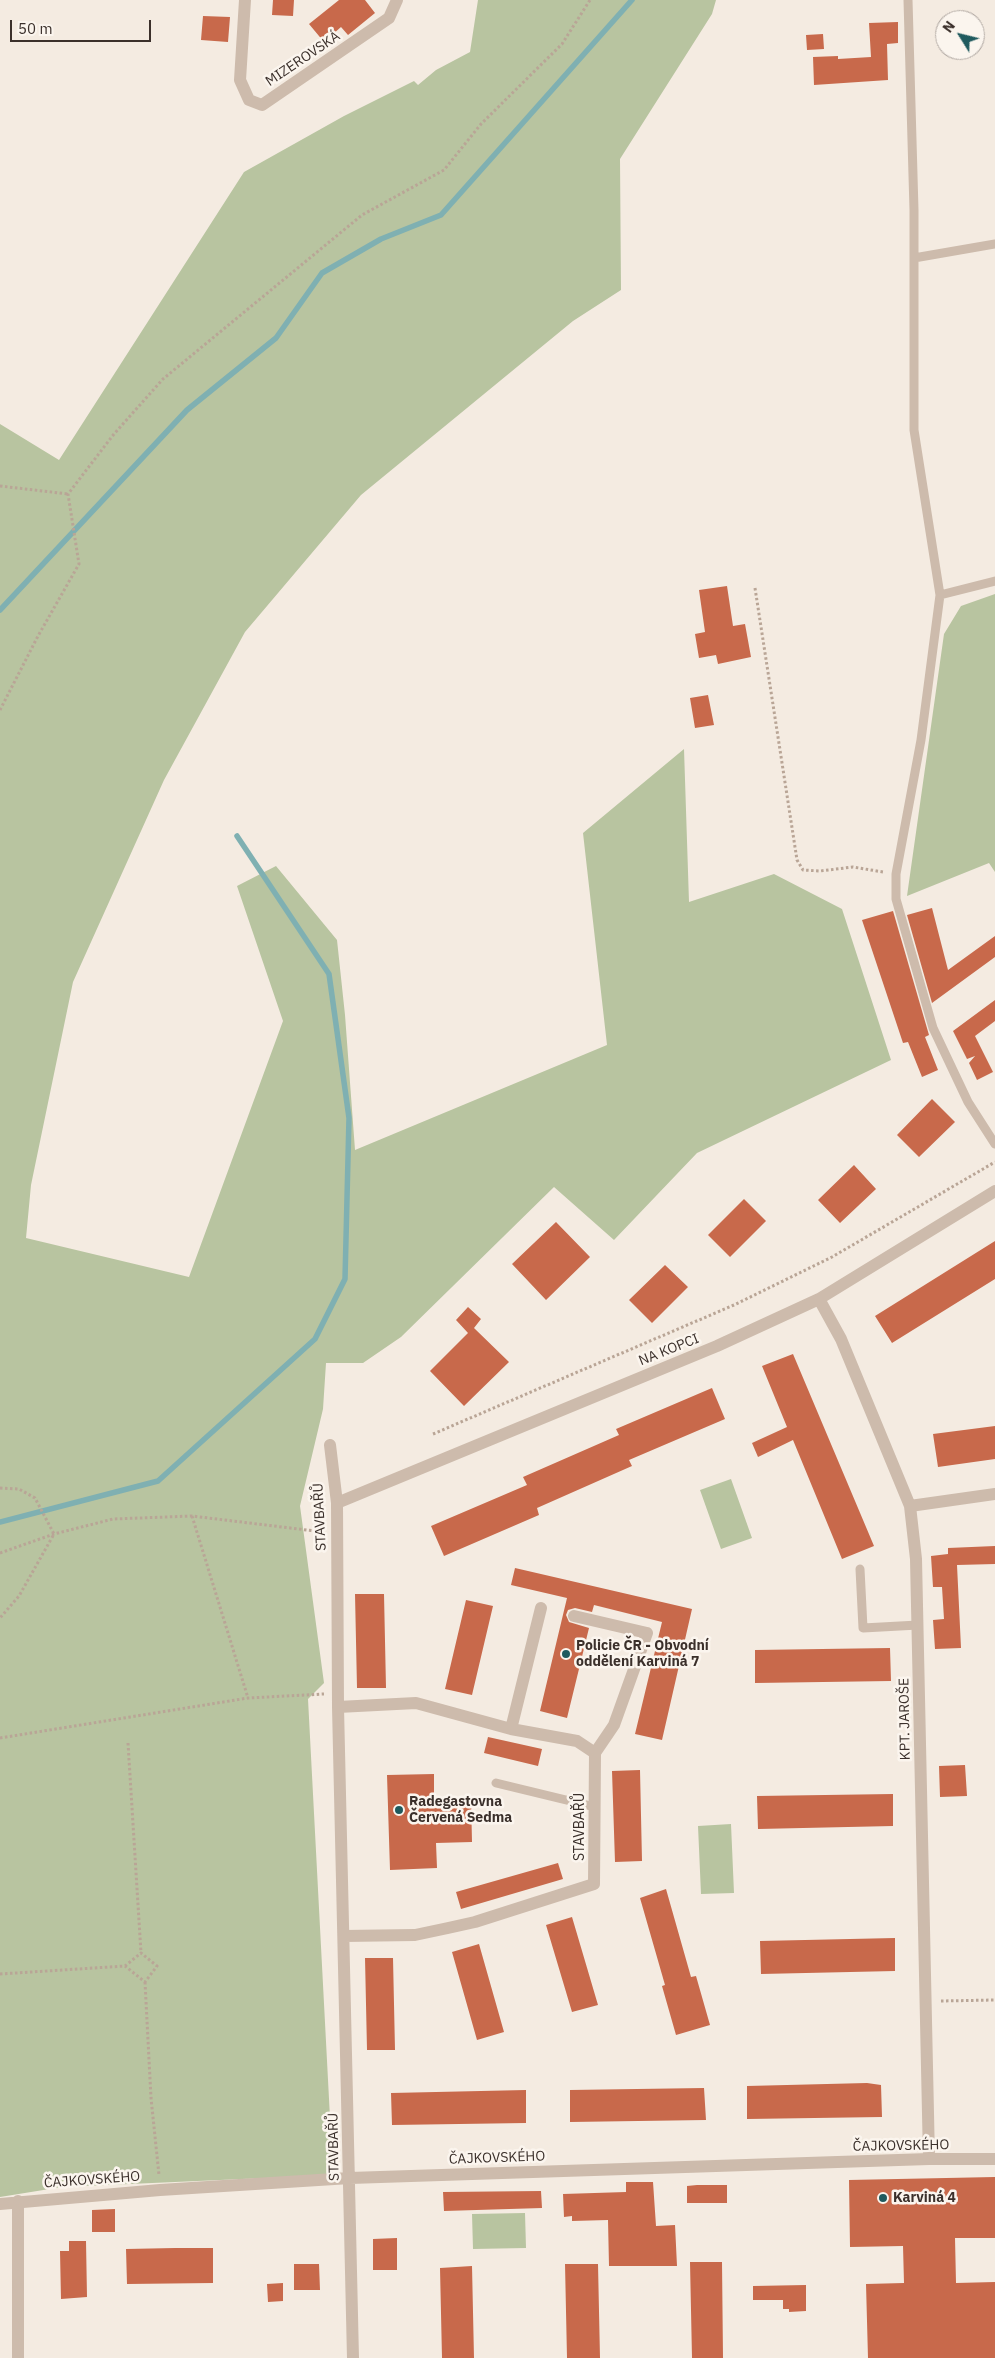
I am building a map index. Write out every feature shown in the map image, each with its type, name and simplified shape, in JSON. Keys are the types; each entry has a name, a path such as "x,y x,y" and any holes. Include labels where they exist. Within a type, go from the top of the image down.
{"street":[{"name":"MIZEROVSKÁ","path":"245,0 240,80 249,100 262,105 389,18 397,0"},
{"name":"NA KOPCI","path":"337,1503 717,1346 818,1299 995,1191"},
{"name":"KPT. JAROŠE","path":"818,1299 841,1339 910,1506 916,1559 918,1626 929,2159"},
{"name":"STAVBAŘŮ","path":"330,1445 337,1503 338,1708 353,2358"},
{"path":"910,1506 995,1494"},
{"path":"511,1729 540,1608"},
{"path":"338,1708 416,1703 511,1729 577,1741 595,1752 614,1725 647,1632 574,1616"},
{"name":"STAVBAŘŮ","path":"344,1936 415,1935 475,1922 594,1884 595,1752"},
{"name":"ČAJKOVSKÉHO","path":"0,2204 160,2190 350,2178 929,2159 995,2159"},
{"path":"18,2201 18,2358"}],"lane":[{"path":"908,0 914,258 914,430 940,595 921,740 896,874 896,899 933,1028 968,1102 995,1144"},
{"path":"914,258 995,244"},
{"path":"940,595 995,581"},
{"path":"860,1570 863,1628 918,1626"},
{"path":"496,1783 595,1807"}],"path":[{"path":"0,710 38,636 79,564 68,494 114,434 163,379 362,215 444,170 481,124 562,44 590,0"},
{"path":"0,486 68,494"},
{"path":"754,588 797,860 803,870 820,871 853,867 896,874"},
{"path":"433,1434 734,1305 832,1257 995,1162"},
{"path":"0,1488 19,1488 35,1498 54,1534"},
{"path":"192,1516 248,1698"},
{"path":"0,1553 54,1534 113,1519 192,1516 337,1534"},
{"path":"0,1618 20,1596 54,1534"},
{"path":"0,1738 248,1698 338,1693"},
{"path":"128,1743 142,1953 158,1966 145,1982 150,2098 160,2190"},
{"path":"0,1974 125,1966 142,1953"},
{"path":"125,1966 145,1982"},
{"path":"926,2001 995,2000"}],"green space":[{"path":"478,0 716,0 712,14 620,159 621,290 573,321 361,495 245,632 164,780 73,982 31,1185 26,1238 189,1277 283,1021 237,886 276,866 337,940 345,1015 355,1150 607,1045 583,833 684,749 689,902 774,874 842,909 891,1060 697,1153 614,1240 554,1187 401,1337 363,1363 326,1363 323,1409 300,1506 324,1683 308,1699 333,2175 62,2187 0,2197 0,424 59,460 244,172 344,116 414,81 418,85 436,70 470,52"},
{"path":"995,594 995,872 989,863 907,896 944,634 961,606"},
{"path":"731,1479 752,1538 721,1549 700,1490"},
{"path":"731,1824 734,1893 701,1894 698,1826"},
{"path":"525,2213 526,2248 473,2249 472,2214"}],"building":[{"path":"273,0 294,0 293,16 272,15"},
{"path":"339,0 365,0 375,13 348,35 341,27 324,42 309,24"},
{"path":"203,16 230,17 228,42 201,40"},
{"path":"898,22 898,43 887,44 888,80 814,85 813,57 838,56 838,59 871,57 869,23"},
{"path":"823,34 824,49 807,50 806,35"},
{"path":"727,586 733,626 745,624 751,657 718,664 716,655 699,658 695,634 705,632 699,590"},
{"path":"708,695 714,725 695,728 690,698"},
{"path":"932,908 948,970 995,936 995,957 932,1003 907,915"},
{"path":"893,911 929,1035 925,1037 938,1070 922,1077 908,1042 903,1043 862,920"},
{"path":"995,1000 995,1021 975,1036 993,1072 977,1080 969,1063 975,1056 967,1059 953,1031"},
{"path":"932,1099 955,1122 919,1157 897,1135"},
{"path":"854,1165 876,1189 840,1223 818,1200"},
{"path":"744,1199 766,1221 730,1257 708,1235"},
{"path":"556,1222 590,1257 546,1300 512,1264"},
{"path":"995,1241 995,1279 892,1343 875,1316"},
{"path":"665,1265 688,1287 652,1323 629,1300"},
{"path":"468,1307 481,1319 474,1328 509,1362 464,1406 430,1371 468,1333 456,1320"},
{"path":"793,1354 874,1546 842,1559 793,1440 758,1457 752,1443 787,1427 762,1366"},
{"path":"712,1388 725,1419 629,1460 632,1466 537,1508 539,1515 444,1556 431,1526 527,1485 523,1477 619,1435 616,1429"},
{"path":"995,1426 995,1459 938,1467 933,1434"},
{"path":"995,1546 995,1564 957,1565 961,1648 935,1649 933,1620 944,1619 942,1587 933,1587 931,1556 948,1554 948,1548"},
{"path":"515,1568 692,1609 662,1740 635,1734 662,1622 594,1605 592,1612 575,1608 568,1610 566,1615 569,1622 589,1628 567,1718 540,1711 567,1598 511,1585"},
{"path":"355,1594 384,1594 386,1688 357,1688"},
{"path":"466,1600 493,1606 472,1695 445,1689"},
{"path":"890,1648 891,1681 755,1683 755,1650"},
{"path":"488,1737 542,1749 538,1766 484,1753"},
{"path":"965,1765 967,1796 940,1797 939,1766"},
{"path":"640,1770 642,1861 615,1862 612,1771"},
{"path":"434,1774 434,1800 471,1798 472,1842 436,1843 437,1868 390,1870 387,1775"},
{"path":"893,1794 893,1826 758,1829 757,1796"},
{"path":"558,1863 563,1879 461,1909 456,1892"},
{"path":"666,1889 691,1977 696,1976 710,2025 676,2035 662,1986 665,1985 640,1898"},
{"path":"572,1917 598,2005 572,2012 546,1925"},
{"path":"895,1938 895,1971 761,1974 760,1941"},
{"path":"479,1944 504,2032 477,2040 452,1952"},
{"path":"365,1958 393,1958 395,2050 367,2050"},
{"path":"867,2083 881,2085 882,2117 747,2119 747,2086"},
{"path":"704,2088 706,2120 570,2122 570,2090"},
{"path":"526,2090 526,2123 392,2125 391,2093"},
{"path":"995,2177 995,2238 955,2238 956,2283 995,2282 995,2358 868,2358 866,2284 904,2283 903,2246 850,2247 849,2180"},
{"path":"626,2182 653,2182 656,2226 675,2225 677,2266 609,2266 608,2220 572,2221 572,2216 564,2217 563,2194 626,2192"},
{"path":"727,2185 727,2203 687,2203 687,2186"},
{"path":"541,2191 542,2208 444,2211 443,2192"},
{"path":"115,2209 115,2232 92,2232 92,2210"},
{"path":"397,2238 397,2270 373,2270 373,2239"},
{"path":"69,2241 86,2241 87,2297 61,2299 60,2251 69,2251"},
{"path":"213,2248 213,2283 127,2284 126,2249"},
{"path":"690,2262 722,2262 723,2358 692,2358"},
{"path":"294,2264 319,2264 320,2290 294,2290"},
{"path":"565,2264 598,2264 600,2358 567,2358"},
{"path":"472,2266 474,2358 442,2358 440,2268"},
{"path":"283,2283 283,2301 268,2302 267,2284"},
{"path":"806,2285 806,2311 789,2312 789,2309 783,2309 783,2300 753,2300 753,2286"}],"waterway":[{"path":"0,610 187,410 276,338 322,273 381,239 441,215 632,0"},
{"path":"0,1522 158,1481 315,1339 345,1279 349,1118 329,974 237,836"}],"place":[{"name":"Policie ČR - Obvodní oddělení Karviná 7","path":"566,1654"},
{"name":"Radegastovna Červená Sedma","path":"399,1810"},
{"name":"Karviná 4","path":"883,2198"}]}
